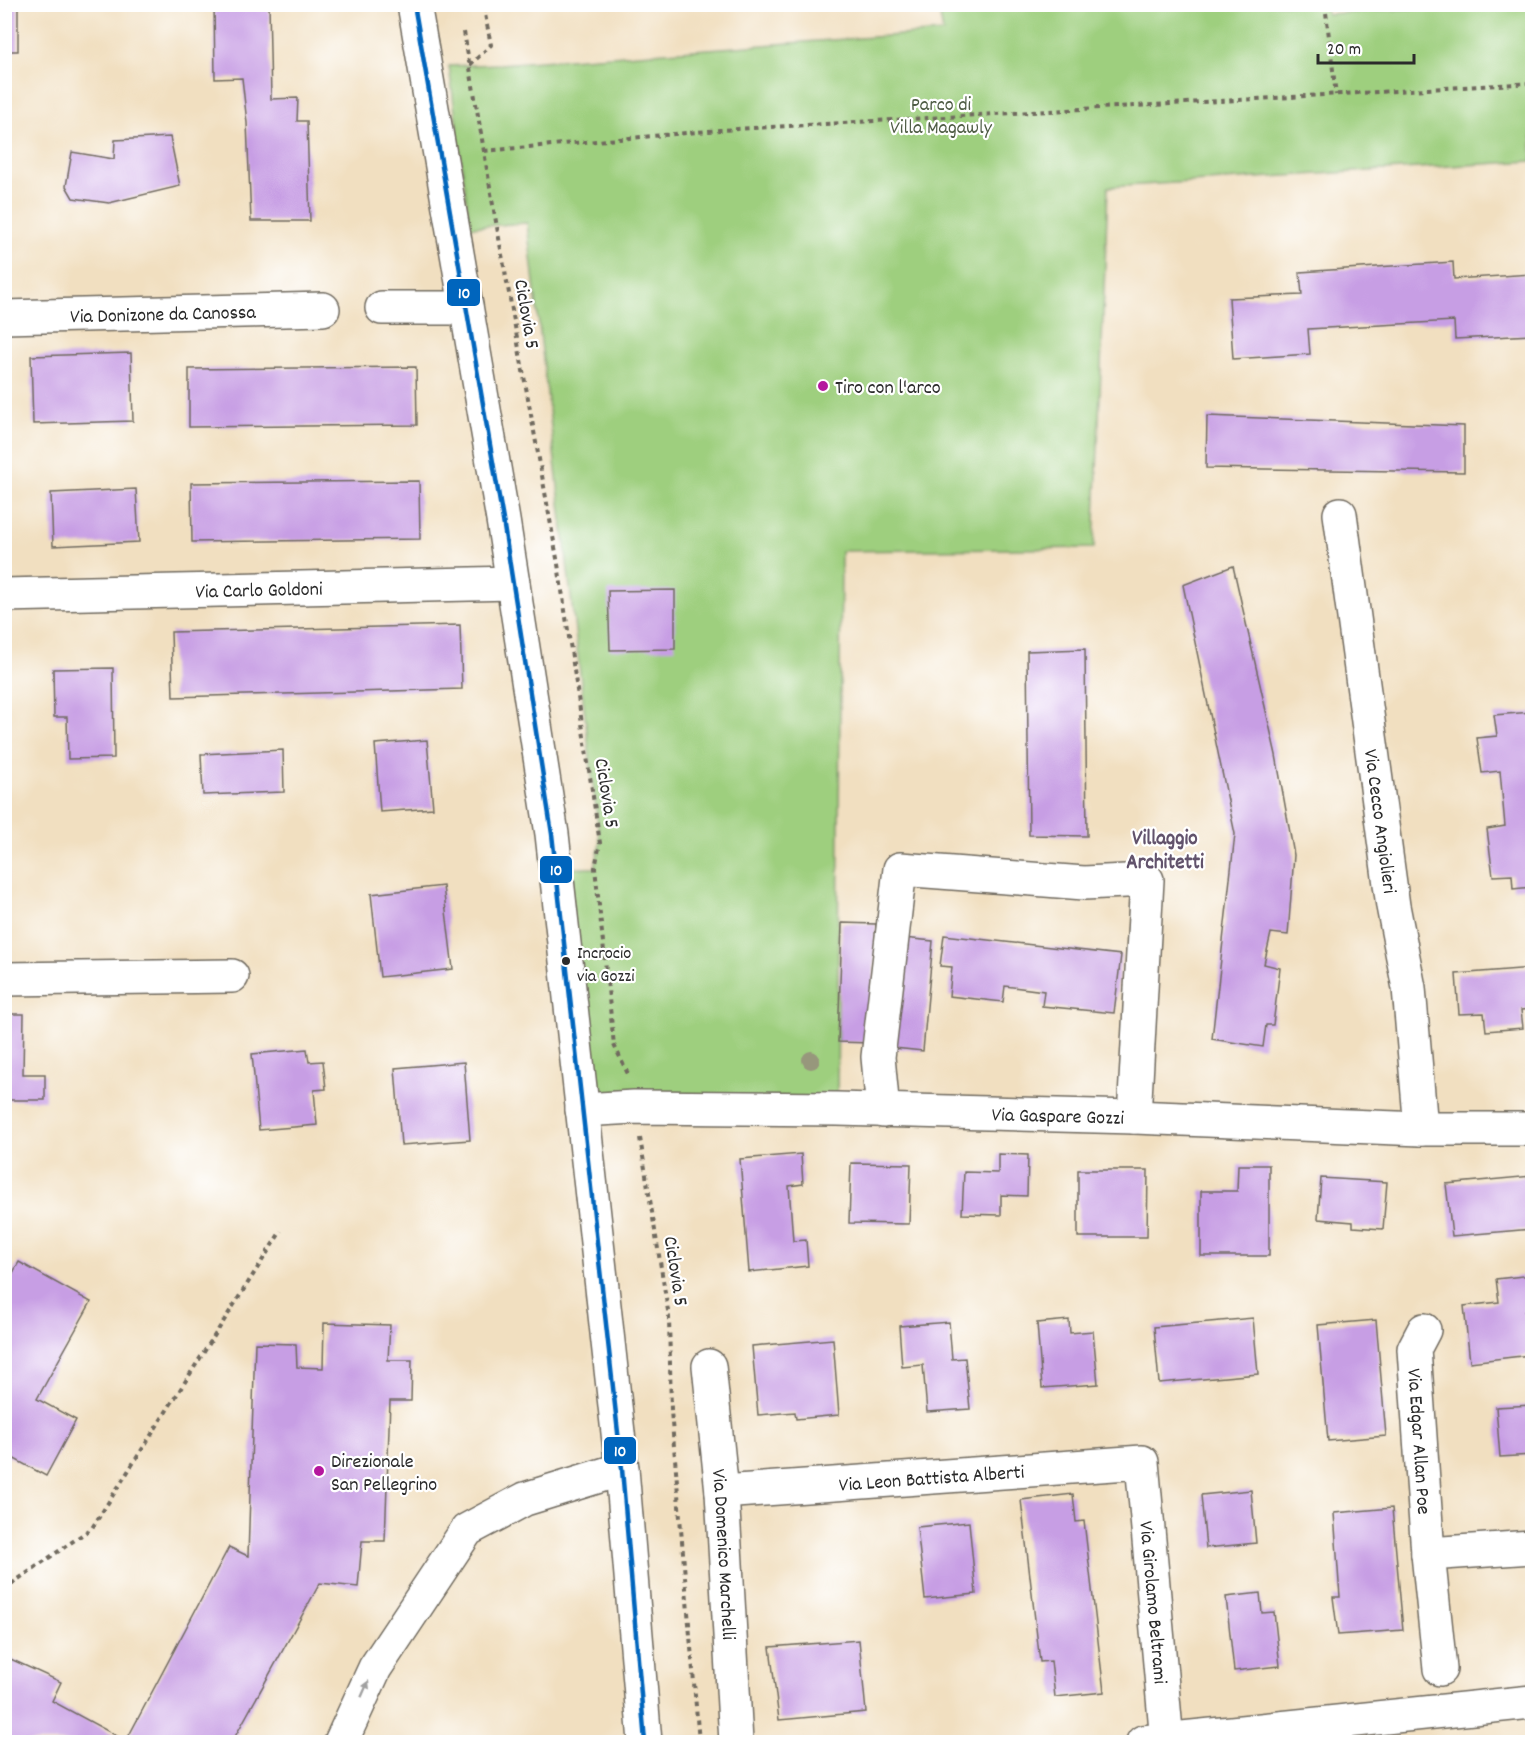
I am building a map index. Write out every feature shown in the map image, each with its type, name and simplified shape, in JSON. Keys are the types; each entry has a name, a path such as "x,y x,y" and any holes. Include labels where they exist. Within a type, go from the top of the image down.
{"street":[{"path":"414,4 513,584 552,834 622,1469 645,1743"},
{"path":"382,308 466,308"},
{"name":"Via Donizone da Canossa","path":"4,318 323,309"},
{"name":"Via Cecco Angiolieri","path":"1340,514 1393,906 1409,988 1421,1129"},
{"name":"Via Carlo Goldoni","path":"4,594 513,584"},
{"path":"883,1111 878,1057 900,869 1083,883 1147,880 1134,1117"},
{"path":"4,979 232,976"},
{"name":"Via Gaspare Gozzi","path":"582,1110 634,1107 883,1111 1134,1117 1421,1129 1533,1129"},
{"name":"Via Edgar Allan Poe","path":"1424,1330 1414,1349 1428,1554 1440,1669"},
{"name":"Via Domenico Marchelli","path":"709,1366 722,1492 736,1743"},
{"name":"Via Leon Battista Alberti","path":"722,1492 1142,1462"},
{"name":"Via Girolamo Beltrami","path":"1142,1462 1159,1741"},
{"path":"341,1743 375,1668 467,1530 525,1499 622,1469"},
{"path":"1428,1554 1533,1547"},
{"path":"1159,1741 1533,1702"}],"path":[{"path":"470,65 491,45 483,4"},
{"path":"1325,4 1336,95"},
{"name":"Ciclovia 5","path":"464,32 558,564 600,843 595,868 614,1045 628,1074 669,1317 671,1411 699,1743"},
{"path":"484,151 720,130 1533,83"},
{"path":"4,1588 92,1528 281,1231"}],"green space":[{"name":"Parco di Villa Magawly","path":"1325,4 1327,14 1465,5 1532,5 1532,161 1108,187 1094,548 841,551 837,1109 582,1110 555,868 595,868 600,843 527,223 470,227 449,66 943,32 938,5"}],"building":[{"path":"4,4 18,4 18,51 4,51"},
{"path":"214,4 269,4 271,99 298,98 297,121 307,121 310,221 251,221 247,123 242,78 215,79"},
{"path":"170,137 180,186 109,203 73,198 66,186 72,152 114,159 115,140"},
{"path":"1453,262 1454,279 1532,274 1532,335 1455,339 1454,321 1308,329 1310,354 1233,359 1229,298 1302,295 1300,272"},
{"path":"131,353 133,421 33,424 31,356"},
{"path":"416,367 417,425 189,427 189,369"},
{"path":"1207,416 1464,426 1464,472 1206,468"},
{"path":"419,481 420,539 192,542 191,483"},
{"path":"136,489 139,542 53,546 51,493"},
{"path":"1233,566 1276,755 1294,855 1288,935 1271,933 1264,964 1280,968 1273,1025 1266,1025 1263,1047 1212,1039 1235,834 1183,585"},
{"path":"675,590 675,649 610,650 608,591"},
{"path":"460,625 462,689 173,697 171,632"},
{"path":"1085,649 1087,836 1029,835 1027,651"},
{"path":"113,668 114,758 68,759 67,717 54,717 53,669"},
{"path":"1532,712 1532,887 1513,889 1512,875 1493,876 1487,829 1505,826 1500,771 1482,773 1477,738 1497,736 1494,715"},
{"path":"427,740 433,808 380,812 375,744"},
{"path":"283,750 284,792 203,795 201,754"},
{"path":"4,850 8,850 8,892 4,892"},
{"path":"443,886 453,969 380,977 371,894"},
{"path":"842,923 876,924 871,1043 838,1042"},
{"path":"944,935 1121,955 1114,1013 1042,1006 1044,991 1005,986 1003,1002 949,996 952,967 940,966"},
{"path":"903,938 933,941 923,1051 894,1048"},
{"path":"1532,968 1532,1009 1521,1010 1523,1028 1486,1031 1484,1013 1459,1014 1456,974"},
{"path":"4,1014 24,1014 23,1074 45,1074 45,1100 4,1100"},
{"path":"307,1049 309,1062 323,1061 326,1089 314,1090 317,1125 259,1130 252,1054"},
{"path":"464,1062 470,1140 401,1145 395,1068"},
{"path":"801,1154 803,1184 789,1186 793,1241 806,1240 808,1266 749,1272 740,1159"},
{"path":"998,1154 1028,1155 1027,1196 1001,1195 1001,1215 962,1214 964,1172 998,1173"},
{"path":"851,1163 911,1164 909,1224 849,1223"},
{"path":"1238,1165 1269,1165 1269,1256 1201,1256 1201,1191 1237,1191"},
{"path":"1078,1170 1148,1170 1147,1237 1078,1237"},
{"path":"1532,1176 1532,1229 1452,1236 1446,1184"},
{"path":"1321,1178 1387,1182 1383,1229 1353,1227 1353,1222 1318,1219"},
{"path":"19,1262 91,1302 37,1399 76,1420 46,1476 9,1456 4,1464 4,1289"},
{"path":"1532,1275 1532,1311 1525,1312 1530,1355 1470,1362 1464,1306 1499,1302 1496,1279"},
{"path":"1253,1318 1258,1374 1159,1383 1154,1327"},
{"path":"1069,1320 1070,1333 1093,1331 1098,1384 1042,1388 1037,1323"},
{"path":"1376,1320 1386,1436 1328,1441 1318,1325"},
{"path":"949,1322 952,1359 965,1358 970,1409 927,1412 923,1365 902,1367 899,1326"},
{"name":"Direzionale San Pellegrino","path":"324,1323 390,1325 388,1360 412,1360 411,1401 390,1401 385,1541 362,1541 358,1587 320,1583 232,1742 4,1742 4,1656 61,1682 52,1701 126,1741 229,1547 248,1556 255,1343 296,1344 297,1367 323,1368"},
{"path":"833,1339 839,1415 796,1419 795,1412 758,1415 752,1346"},
{"path":"1532,1405 1532,1455 1500,1457 1496,1407"},
{"path":"1251,1490 1256,1543 1206,1548 1201,1495"},
{"path":"1073,1494 1076,1522 1084,1521 1104,1692 1055,1697 1051,1661 1040,1662 1021,1500"},
{"path":"1392,1508 1403,1630 1338,1635 1333,1597 1340,1597 1334,1513"},
{"path":"969,1522 976,1594 925,1599 917,1527"},
{"path":"1528,1577 1532,1577 1532,1607 1531,1607"},
{"path":"1260,1593 1262,1613 1274,1612 1280,1666 1234,1671 1226,1597"},
{"path":"859,1640 866,1712 779,1720 770,1647"}],"transit line":[{"name":"10","path":"414,4 503,520 552,834 622,1469 645,1742"}],"place":[{"name":"Tiro con l'arco","path":"823,386"},
{"name":"Incrocio via Gozzi","path":"566,961"},
{"name":"Direzionale San Pellegrino","path":"319,1471"}],"district":[{"name":"Villaggio Architetti","path":"1165,849"}]}
